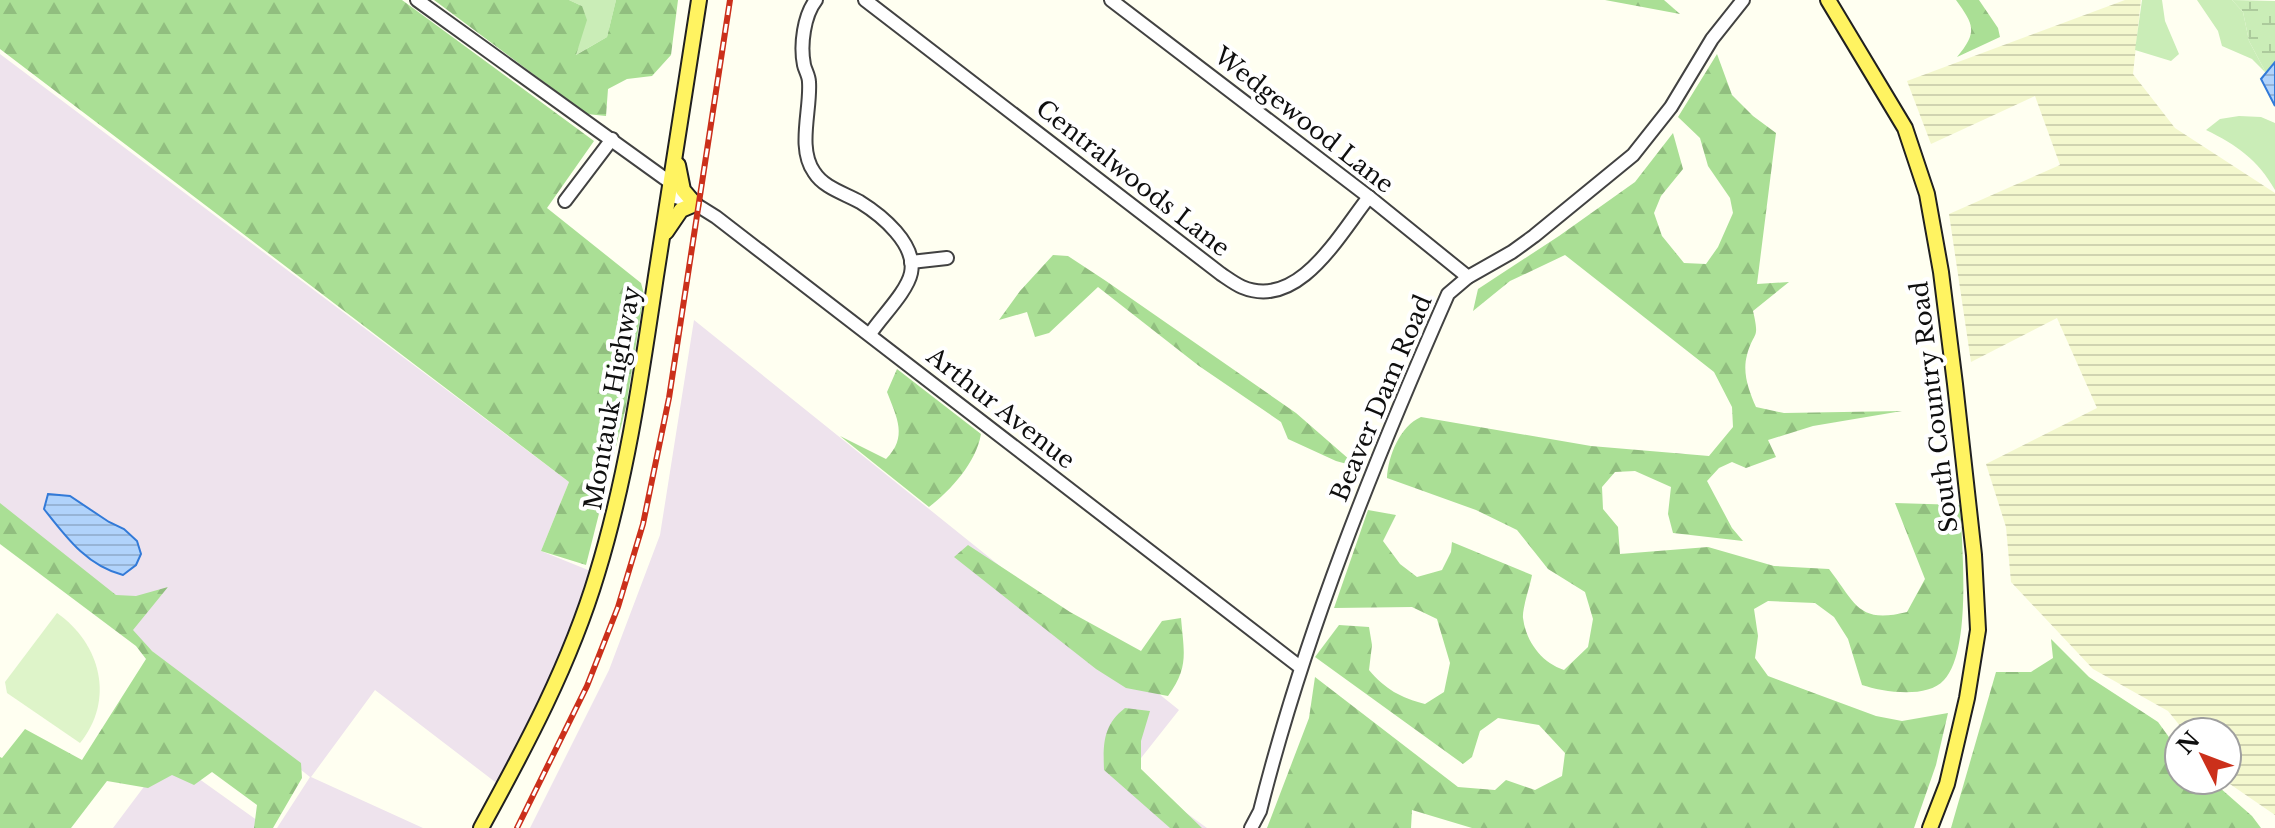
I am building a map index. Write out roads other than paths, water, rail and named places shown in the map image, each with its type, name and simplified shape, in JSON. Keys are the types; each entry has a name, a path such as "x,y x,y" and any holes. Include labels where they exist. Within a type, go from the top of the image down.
{"main road":[{"name":"Montauk Highway","path":"481,828 526,746 556,682 597,575 629,450 699,0"},
{"name":"South Country Road","path":"1828,0 1905,128 1927,194 1941,272 1974,555 1978,630 1967,698 1947,784 1930,828"},
{"path":"662,239 678,212 695,204 681,186 677,145"}],"street":[{"name":"Arthur Avenue","path":"417,0 612,139 670,189 716,217 1300,667"},
{"path":"816,0 808,12 803,48 809,82 806,152 812,171 823,183 861,203 889,226 908,249 911,262 911,273 903,290 870,334"},
{"name":"Centralwoods Lane","path":"865,0 1242,287 1259,291 1276,289 1306,276 1369,197"},
{"name":"Wedgewood Lane","path":"1111,0 1369,197 1468,277"},
{"name":"Beaver Dam Road","path":"1251,828 1260,811 1300,667 1374,463 1448,294 1468,277 1523,244 1637,151 1671,107 1712,39 1743,0"},
{"path":"565,201 612,139"},
{"path":"911,262 947,258"}],"water":[{"path":"2275,62 2275,106 2261,79"},
{"path":"48,494 70,496 124,529 137,541 141,554 136,565 123,575 88,558 44,509"}],"railway":[{"path":"517,828 587,686 618,607 643,524 669,398 730,0"}]}
